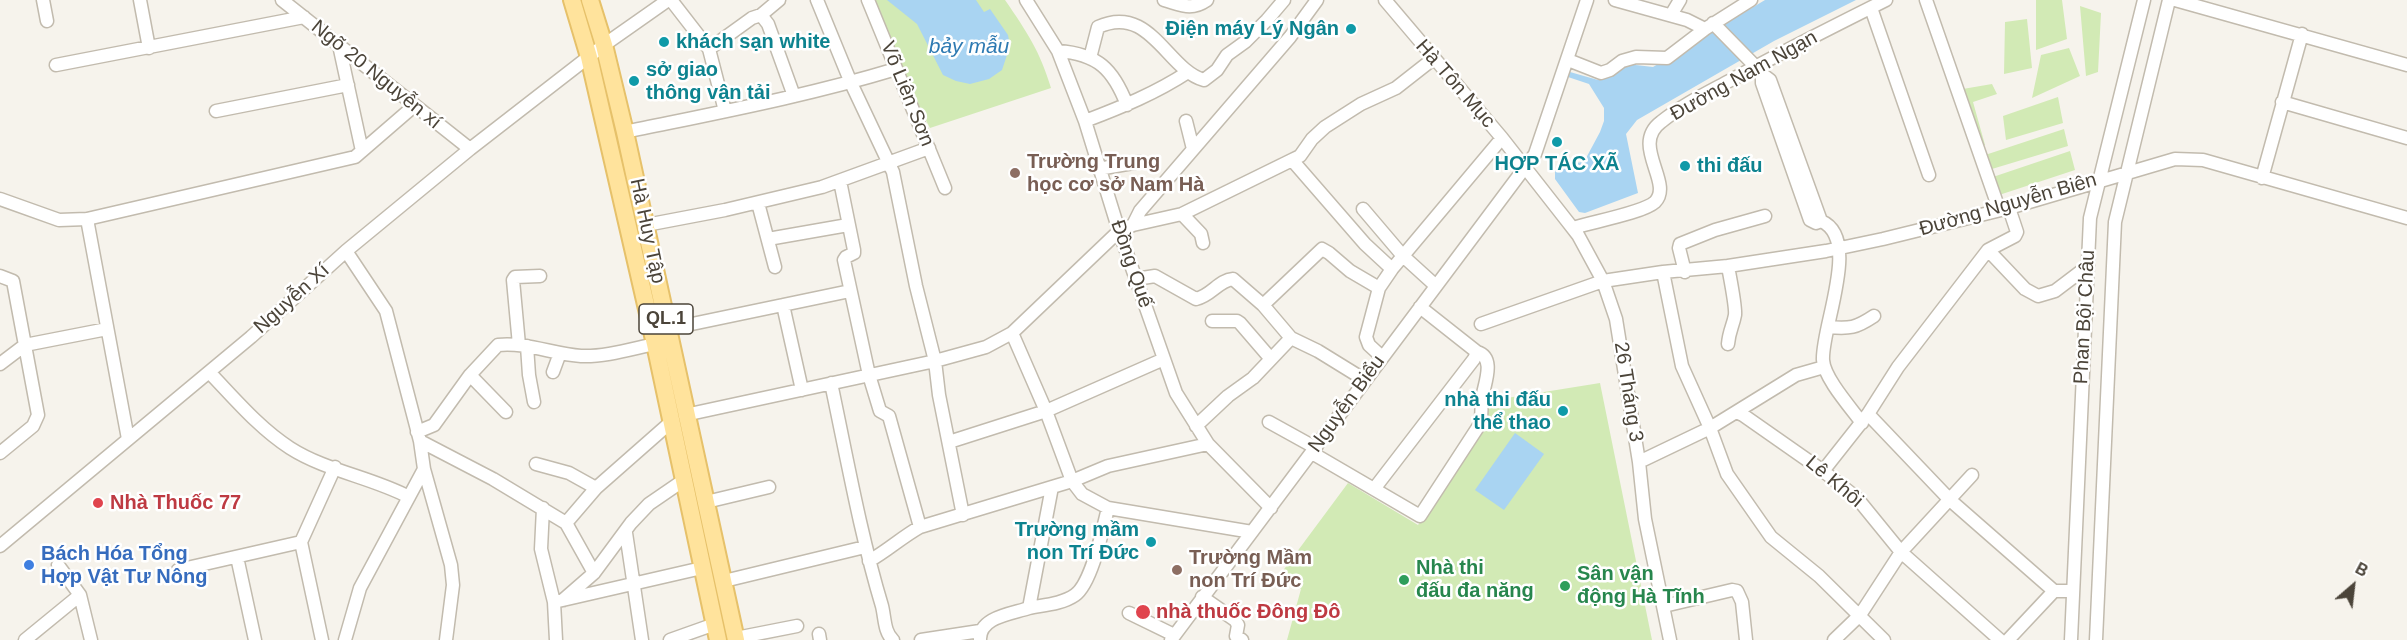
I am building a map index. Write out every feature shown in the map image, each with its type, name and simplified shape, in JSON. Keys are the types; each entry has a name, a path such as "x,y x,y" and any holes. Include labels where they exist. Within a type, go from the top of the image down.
{"main road":[{"name":"Hà Huy Tập","path":"572,0 589,57 655,344 706,502 736,639"},
{"name":"Hà Huy Tập","path":"590,0 604,45 625,132 668,328 684,480 716,632"}],"street":[{"path":"43,0 47,21"},
{"path":"140,0 149,48"},
{"name":"Ngõ 20 Nguyễn xí","path":"282,0 470,149"},
{"path":"669,0 709,49 725,111"},
{"name":"Nguyễn Xí","path":"0,546 209,372 346,250 470,149 604,45 669,0"},
{"path":"709,49 752,18 761,15 779,0"},
{"path":"818,0 851,83 893,172 916,286 935,361 939,395 963,515"},
{"name":"Võ Liên Sơn","path":"868,0 945,188"},
{"name":"Đồng Quế","path":"1026,0 1058,51 1085,121 1098,169 1176,393 1208,444 1271,508"},
{"path":"1164,0 1187,8 1197,6 1207,0"},
{"path":"1090,58 1098,27 1107,23 1120,22 1148,33 1159,41 1188,72 1204,80 1217,69 1227,55 1245,42 1284,0"},
{"path":"1132,225 1140,211 1290,37 1317,0"},
{"name":"Hà Tôn Mục","path":"1385,0 1502,138 1525,169"},
{"name":"Nguyễn Biểu","path":"1173,638 1535,154 1587,0"},
{"path":"1615,0 1712,27 1770,80 1821,221 1830,225 1834,231 1838,249 1841,265 1828,327 1824,367 1865,419 1950,500 2054,591 2072,591"},
{"path":"1671,15 1680,0"},
{"path":"1568,60 1601,73 1610,70 1622,61 1636,57 1667,58 1751,0"},
{"name":"Đường Nam Ngạn","path":"1573,228 1641,209 1654,203 1659,197 1659,188 1648,143 1651,130 1684,105 1886,0"},
{"path":"1823,471 1865,419 1898,367 1988,250 2015,236 2017,232 2004,209 1926,0"},
{"name":"Phan Bội Châu","path":"2071,640 2090,218 2144,0"},
{"name":"Phan Bội Châu","path":"2096,640 2115,222 2169,0"},
{"path":"2175,0 2407,65"},
{"path":"1871,8 1929,175"},
{"path":"761,15 768,24 794,96"},
{"path":"56,65 304,17"},
{"path":"2262,178 2302,34"},
{"path":"339,45 362,151"},
{"path":"1058,51 1076,52 1098,61 1119,83 1127,105"},
{"path":"566,523 596,488 678,419 831,382 935,361 986,347 1012,333 1119,231 1132,225 1182,214 1300,156 1312,139 1325,127 1361,104 1396,88 1433,59"},
{"path":"625,132 851,83 896,69"},
{"path":"1085,121 1127,105 1188,72"},
{"path":"216,111 348,85"},
{"path":"2282,102 2407,138"},
{"path":"0,199 59,220 87,219 355,157 414,105"},
{"path":"1186,121 1192,149"},
{"path":"1382,357 1369,345 1366,337 1379,288 1392,269 1502,138"},
{"path":"646,225 758,202 840,181 929,148"},
{"name":"Đường Nguyễn Biên","path":"1481,324 1603,281 1663,272 1685,272 1838,249 2004,209 2127,171 2175,159 2203,160 2407,218"},
{"path":"1292,160 1365,244 1392,269"},
{"path":"1098,169 1139,162"},
{"name":"26 Tháng 3","path":"1525,169 1573,228 1603,281 1616,319 1639,462 1645,519 1670,640"},
{"path":"840,181 854,250 854,253 846,256 844,260 869,375 880,411 889,416 920,527"},
{"path":"758,202 775,267"},
{"path":"1363,209 1403,256 1436,286"},
{"path":"1182,214 1201,234 1203,243"},
{"path":"1685,272 1680,244 1715,230 1764,216"},
{"path":"87,219 128,440"},
{"path":"768,239 848,225"},
{"path":"1263,305 1322,249 1350,272 1379,288"},
{"path":"346,250 386,311 419,437 424,469 451,565 453,585 446,640"},
{"path":"1988,250 2025,290 2038,296 2055,291 2088,266"},
{"path":"1728,266 1735,308 1735,316 1729,329 1728,344"},
{"path":"1663,272 1682,366 1710,428 1727,474 1771,537 1819,576 1884,640"},
{"path":"0,276 14,281 38,415 33,426 0,453"},
{"path":"534,402 513,280 515,277 540,276"},
{"path":"1136,279 1155,276 1196,299 1203,298 1225,279 1233,279 1263,305 1291,338 1318,351 1365,380"},
{"path":"668,328 850,291"},
{"path":"783,305 802,390"},
{"path":"1269,422 1420,516 1480,424 1488,374 1486,360 1482,354 1420,307"},
{"path":"1828,327 1847,329 1858,327 1874,316"},
{"path":"1212,321 1237,321 1271,359"},
{"path":"0,364 25,345 107,329"},
{"path":"1012,333 1046,411 1072,480 1082,494 1108,508 1252,532"},
{"path":"1196,426 1227,396 1253,378 1291,338"},
{"path":"419,437 434,425 470,375 498,345 523,345 583,356 604,355 655,344"},
{"path":"553,372 560,352"},
{"path":"1374,489 1474,359 1477,352"},
{"path":"949,442 1046,411 1164,358"},
{"path":"1639,462 1710,428 1796,375 1824,367"},
{"path":"209,372 272,434 291,448 409,497"},
{"path":"470,375 506,412"},
{"path":"831,382 865,547 884,612 887,635 893,640"},
{"name":"Lê Khôi","path":"1736,412 1760,426 1857,498 1901,552 2000,640"},
{"path":"419,437 566,523 594,573"},
{"path":"869,561 885,552 900,538 920,527 1052,487 1108,466 1208,444"},
{"path":"536,464 569,473 596,488"},
{"path":"322,640 301,542 335,467"},
{"path":"345,640 360,588 424,469"},
{"path":"1834,640 1860,615 1901,552 1972,475"},
{"path":"558,601 594,573 626,533 631,523 649,504 684,480"},
{"path":"706,502 769,487"},
{"path":"1029,608 1052,487"},
{"path":"543,508 541,549 558,601 556,640"},
{"path":"921,640 980,636 985,624 1029,608 1056,603 1076,595 1093,563 1108,508"},
{"path":"626,533 642,640"},
{"path":"178,570 301,542"},
{"path":"724,581 865,547"},
{"path":"237,557 255,640"},
{"path":"58,565 80,595 91,640"},
{"path":"558,601 702,567"},
{"path":"1664,606 1732,590 1737,591 1742,602 1746,640"},
{"path":"2008,640 2054,591"},
{"path":"25,640 80,595"},
{"path":"1203,597 1235,621 1238,625 1236,636 1242,640"},
{"path":"1129,613 1173,638"},
{"path":"736,639 796,626"},
{"path":"670,640 716,632"}],"green space":[{"path":"867,0 1005,0 1032,42 1051,88 930,128 891,54"},
{"path":"2036,0 2062,0 2067,39 2036,50"},
{"path":"2080,6 2101,13 2098,72 2086,76"},
{"path":"2027,19 2032,68 2004,74 2005,22"},
{"path":"2069,48 2080,76 2032,98 2041,55"},
{"path":"1992,84 1997,94 1973,102 1985,145 1972,150 1957,90"},
{"path":"2058,97 2063,123 2006,140 2003,116"},
{"path":"2064,129 2068,146 1982,172 1979,157"},
{"path":"2070,151 2075,170 1990,198 1984,180"},
{"path":"1600,383 1652,640 1287,640 1301,589 1279,576 1348,483 1418,525 1485,427 1488,401"}],"water":[{"name":"bảy mẫu","path":"887,0 976,0 984,12 990,9 1008,35 1010,46 1002,70 989,79 970,84 943,75 917,24"},
{"path":"1765,0 1856,0 1774,41 1637,120 1626,134 1638,193 1585,213 1579,212 1555,179 1555,171 1560,166 1585,160 1600,132 1604,121 1604,108 1589,84 1568,77 1570,72 1598,80 1627,64 1653,67"},
{"path":"1515,433 1544,454 1504,510 1475,490"}],"place":[{"name":"Điện máy Lý Ngân","path":"1351,29"},
{"name":"khách sạn white","path":"664,42"},
{"name":"sở giao thông vận tải","path":"634,81"},
{"name":"HỢP TÁC XÃ","path":"1557,142"},
{"name":"thi đấu","path":"1685,166"},
{"name":"Trường Trung học cơ sở Nam Hà","path":"1015,173"},
{"name":"nhà thi đấu thể thao","path":"1563,411"},
{"name":"Nhà Thuốc 77","path":"98,503"},
{"name":"Trường mầm non Trí Đức","path":"1151,542"},
{"name":"Bách Hóa Tổng Hợp Vật Tư Nông","path":"29,565"},
{"name":"Trường Mầm non Trí Đức","path":"1177,570"},
{"name":"Nhà thi đấu đa năng","path":"1404,580"},
{"name":"Sân vận động Hà Tĩnh","path":"1565,586"},
{"name":"nhà thuốc Đông Đô","path":"1143,612"}]}
